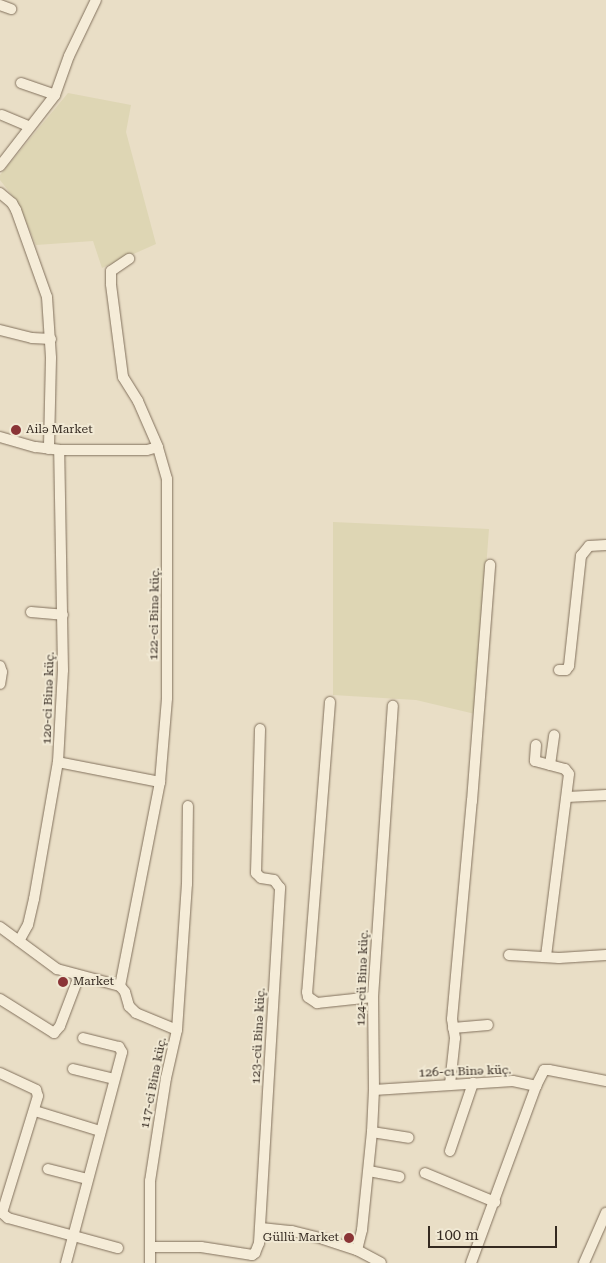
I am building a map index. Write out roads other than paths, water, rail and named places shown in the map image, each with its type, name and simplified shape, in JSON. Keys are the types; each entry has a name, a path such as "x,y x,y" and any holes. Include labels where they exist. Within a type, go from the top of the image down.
{"street":[{"path":"0,166 55,95 69,56 96,0"},
{"path":"0,5 11,8"},
{"path":"22,84 55,95"},
{"path":"2,115 30,126"},
{"name":"120-ci Binə küç.","path":"0,193 12,203 16,210 44,284 51,339 54,449 63,615 63,670 58,762 34,899 28,925 19,941"},
{"name":"122-ci Binə küç.","path":"120,986 160,782 167,698 168,490 158,447 138,401 125,383 121,370 111,277 115,268 130,259"},
{"path":"0,330 32,338 51,339"},
{"path":"0,436 54,449 147,450 158,447"},
{"path":"559,670 566,670 569,666 582,551 589,546 606,545"},
{"path":"450,1084 455,1038 452,1019 472,801 490,565"},
{"path":"31,612 63,615"},
{"path":"0,666 2,672 0,684"},
{"path":"330,702 307,992 308,998 317,1003 373,997"},
{"name":"124-cü Binə küç.","path":"357,1250 369,1171 372,1132 374,1090 373,997 393,706"},
{"name":"123-cü Binə küç.","path":"151,1247 201,1247 252,1255 258,1249 261,1228 280,888 274,880 261,878 256,873 260,729"},
{"path":"550,765 554,735"},
{"path":"536,745 535,761 568,771 567,797 546,956"},
{"path":"58,762 160,782"},
{"path":"567,797 606,796"},
{"path":"177,1030 187,884 188,806"},
{"path":"0,927 57,970 120,986"},
{"path":"509,955 577,958 606,955"},
{"path":"0,999 54,1033 60,1026 79,976"},
{"name":"117-ci Binə küç.","path":"120,986 125,992 129,1006 136,1012 177,1030 151,1172 150,1263"},
{"path":"453,1028 488,1026"},
{"path":"66,1263 122,1052 121,1049 83,1038"},
{"path":"74,1069 114,1079"},
{"path":"471,1263 495,1202 536,1086 544,1070 606,1082"},
{"path":"0,1073 38,1092 35,1111 2,1213 8,1218 118,1248"},
{"name":"126-cı Binə küç.","path":"374,1090 513,1081 536,1086"},
{"path":"450,1150 473,1083"},
{"path":"35,1111 100,1131"},
{"path":"372,1132 409,1138"},
{"path":"48,1169 87,1179"},
{"path":"369,1171 399,1177"},
{"path":"425,1173 495,1202"},
{"path":"584,1263 606,1213"},
{"path":"261,1228 298,1232 357,1250 381,1263"}],"place":[{"name":"Ailә Market","path":"16,430"},
{"name":"Market","path":"63,982"},
{"name":"Güllü Market","path":"349,1238"}]}
